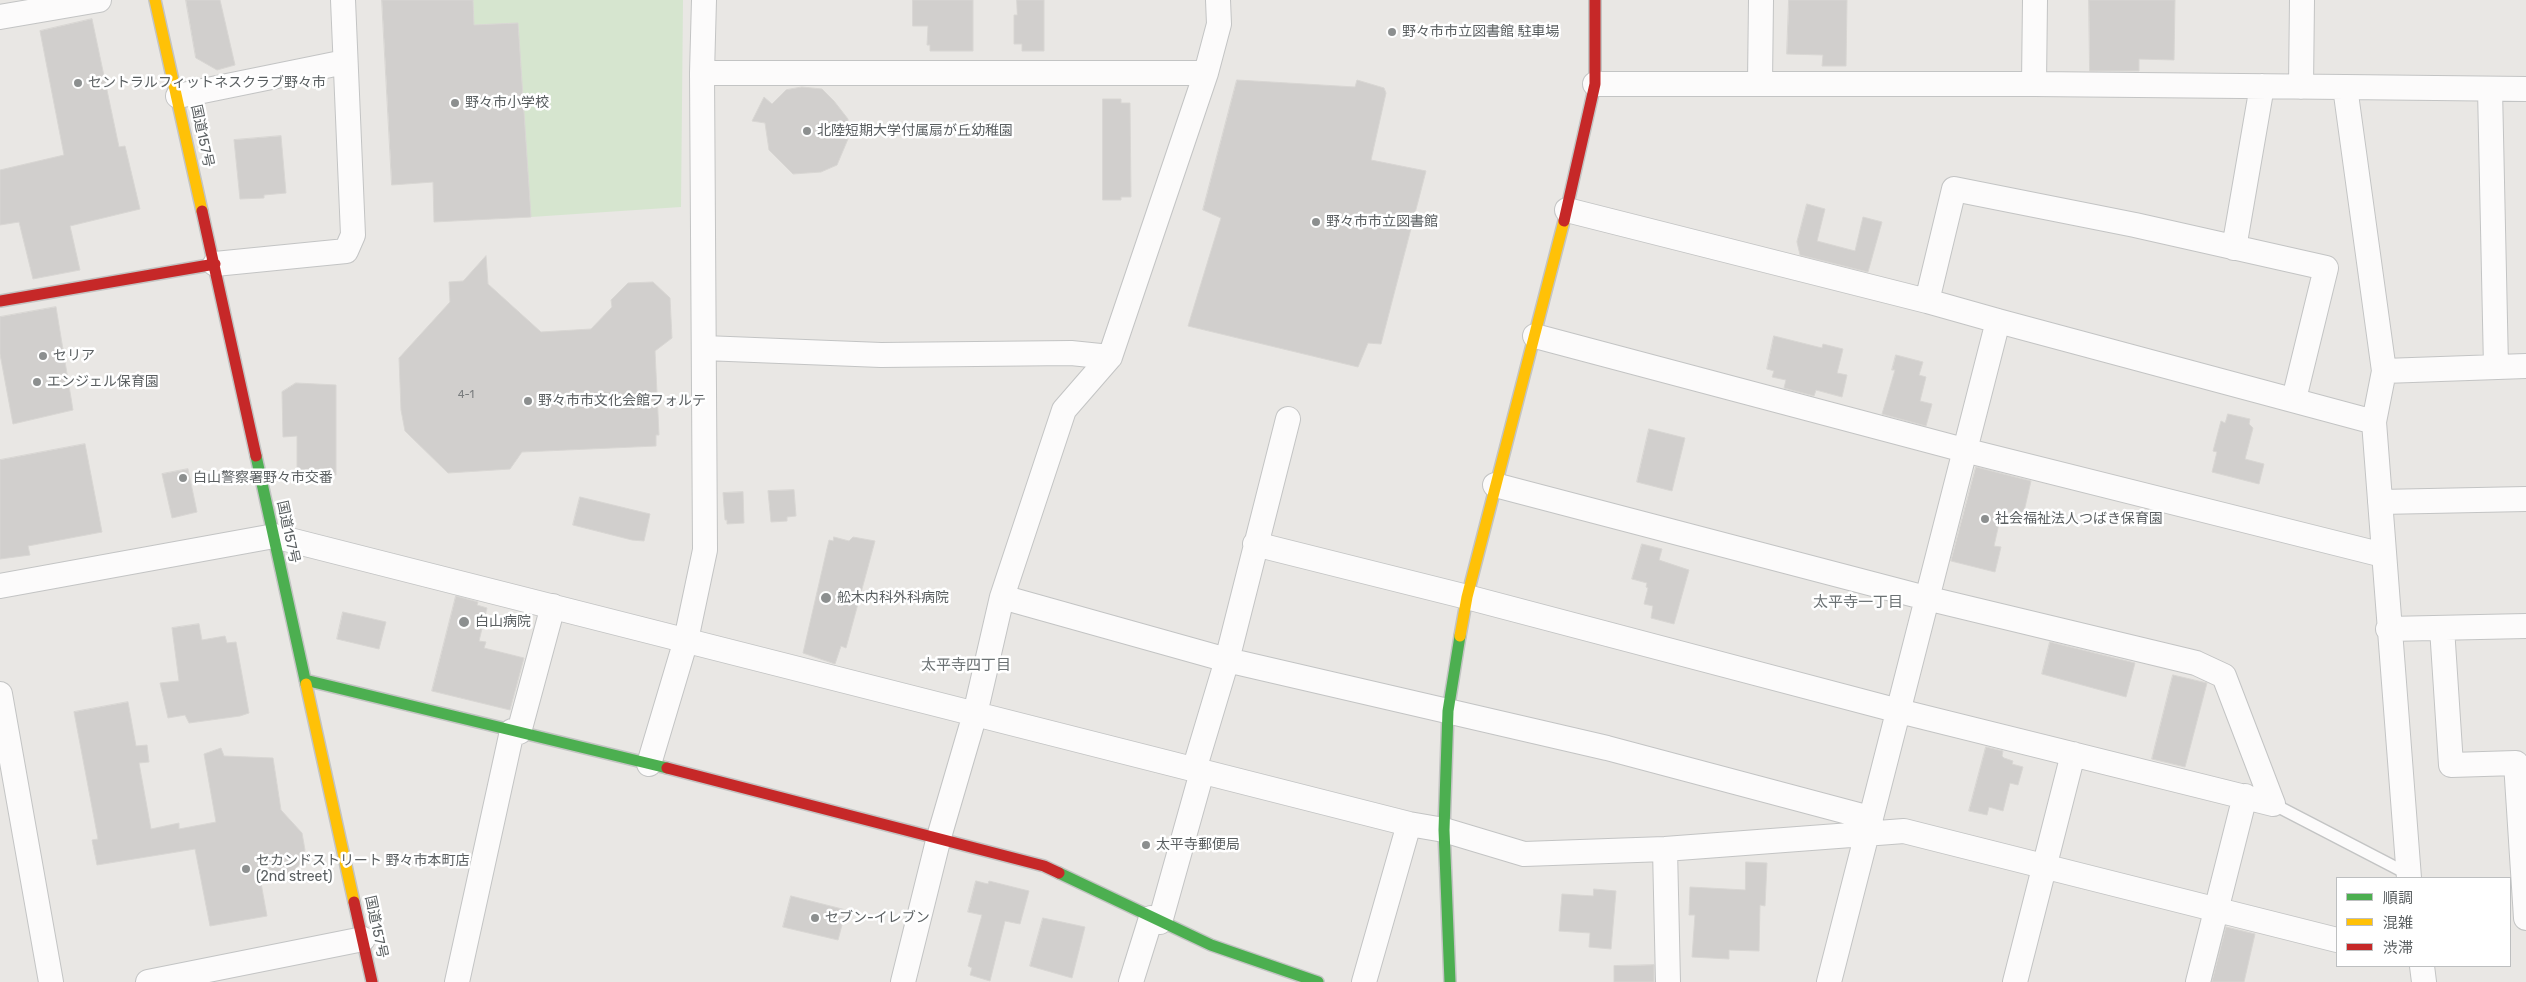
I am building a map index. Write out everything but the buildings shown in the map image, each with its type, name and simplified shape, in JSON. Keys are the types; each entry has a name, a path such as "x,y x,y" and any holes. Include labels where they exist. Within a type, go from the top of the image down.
{"main road":[{"name":"国道157号","path":"155,0 178,96 372,982"},
{"path":"1450,982 1444,830 1448,711 1467,597 1567,210 1595,84 1595,0"},
{"path":"0,300 214,264"},
{"path":"305,680 650,764 939,837 1044,866 1212,945 1318,982"}],"street":[{"path":"0,17 99,0"},
{"path":"214,264 346,251 353,235 343,0"},
{"path":"650,764 686,640 704,550 702,73 704,0"},
{"path":"903,982 939,837 975,714 1002,597 1064,410 1110,357 1206,73 1219,24 1218,0"},
{"path":"1760,83 1761,0"},
{"path":"2034,84 2035,0"},
{"path":"2301,87 2302,0"},
{"path":"178,96 345,62"},
{"path":"702,73 1206,73"},
{"path":"1595,84 2034,84 2526,89"},
{"path":"2234,248 2262,86"},
{"path":"2345,87 2384,371 2374,422 2388,629 2409,876"},
{"path":"2490,89 2496,367"},
{"path":"1927,301 1954,189 2134,225 2326,268 2294,399"},
{"path":"1567,210 1927,301 2374,422"},
{"path":"1829,982 1998,321"},
{"path":"1535,336 1964,450 2383,555"},
{"path":"704,348 881,355 1071,353 1110,357"},
{"path":"2384,371 2526,366"},
{"path":"1131,982 1156,920 1198,771 1288,419"},
{"path":"1495,486 1926,598 2196,663 2224,676 2273,804"},
{"path":"2380,502 2526,499"},
{"path":"0,586 274,536 1198,771 1409,824 1444,830 1524,854 1665,849 1868,826"},
{"path":"1255,544 1467,597 1899,711 2273,804"},
{"path":"1002,597 1227,660 1607,748 1868,826 1904,831 2336,940"},
{"path":"457,982 515,732 553,606"},
{"path":"2388,629 2526,626"},
{"path":"2442,628 2450,765 2521,763 2526,918"},
{"path":"0,694 51,982"},
{"path":"2015,982 2073,754"},
{"path":"2198,982 2245,796"},
{"path":"1364,982 1409,824"},
{"path":"1665,849 1668,982"},
{"path":"148,982 363,939"},
{"path":"2422,967 2424,982"}],"lane":[{"path":"2273,804 2409,876"}],"green space":[{"path":"473,0 683,0 681,207 531,217 518,23 474,25"}],"traffic: fast":[{"path":"256,456 306,684"},
{"path":"1450,982 1444,830 1448,711 1460,636"},
{"path":"305,680 667,768"},
{"path":"1059,873 1211,945 1318,982"}],"traffic: slow":[{"path":"155,0 202,211"},
{"path":"1460,636 1467,597 1564,221"},
{"path":"306,684 354,902"}],"traffic: jam":[{"path":"1564,221 1595,84 1595,0"},
{"path":"202,211 256,456"},
{"path":"0,301 215,264"},
{"path":"667,768 1044,866 1059,873"},
{"path":"354,902 372,982"}],"place":[{"name":"野々市市立図書館 駐車場","path":"1392,32"},
{"name":"セントラルフィットネスクラブ野々市","path":"78,83"},
{"name":"野々市小学校","path":"455,103"},
{"name":"北陸短期大学付属扇が丘幼稚園","path":"807,131"},
{"name":"野々市市立図書館","path":"1316,222"},
{"name":"セリア","path":"43,356"},
{"name":"エンジェル保育園","path":"37,382"},
{"name":"野々市市文化会館フォルテ","path":"528,401"},
{"name":"白山警察署野々市交番","path":"183,478"},
{"name":"社会福祉法人つばき保育園","path":"1985,519"},
{"name":"舩木内科外科病院","path":"826,598"},
{"name":"白山病院","path":"464,622"},
{"name":"太平寺郵便局","path":"1146,845"},
{"name":"セカンドストリート 野々市本町店 (2nd street)","path":"246,869"},
{"name":"セブン-イレブン","path":"815,918"}],"district":[{"name":"太平寺一丁目","path":"1858,603"},
{"name":"太平寺四丁目","path":"966,666"}]}
